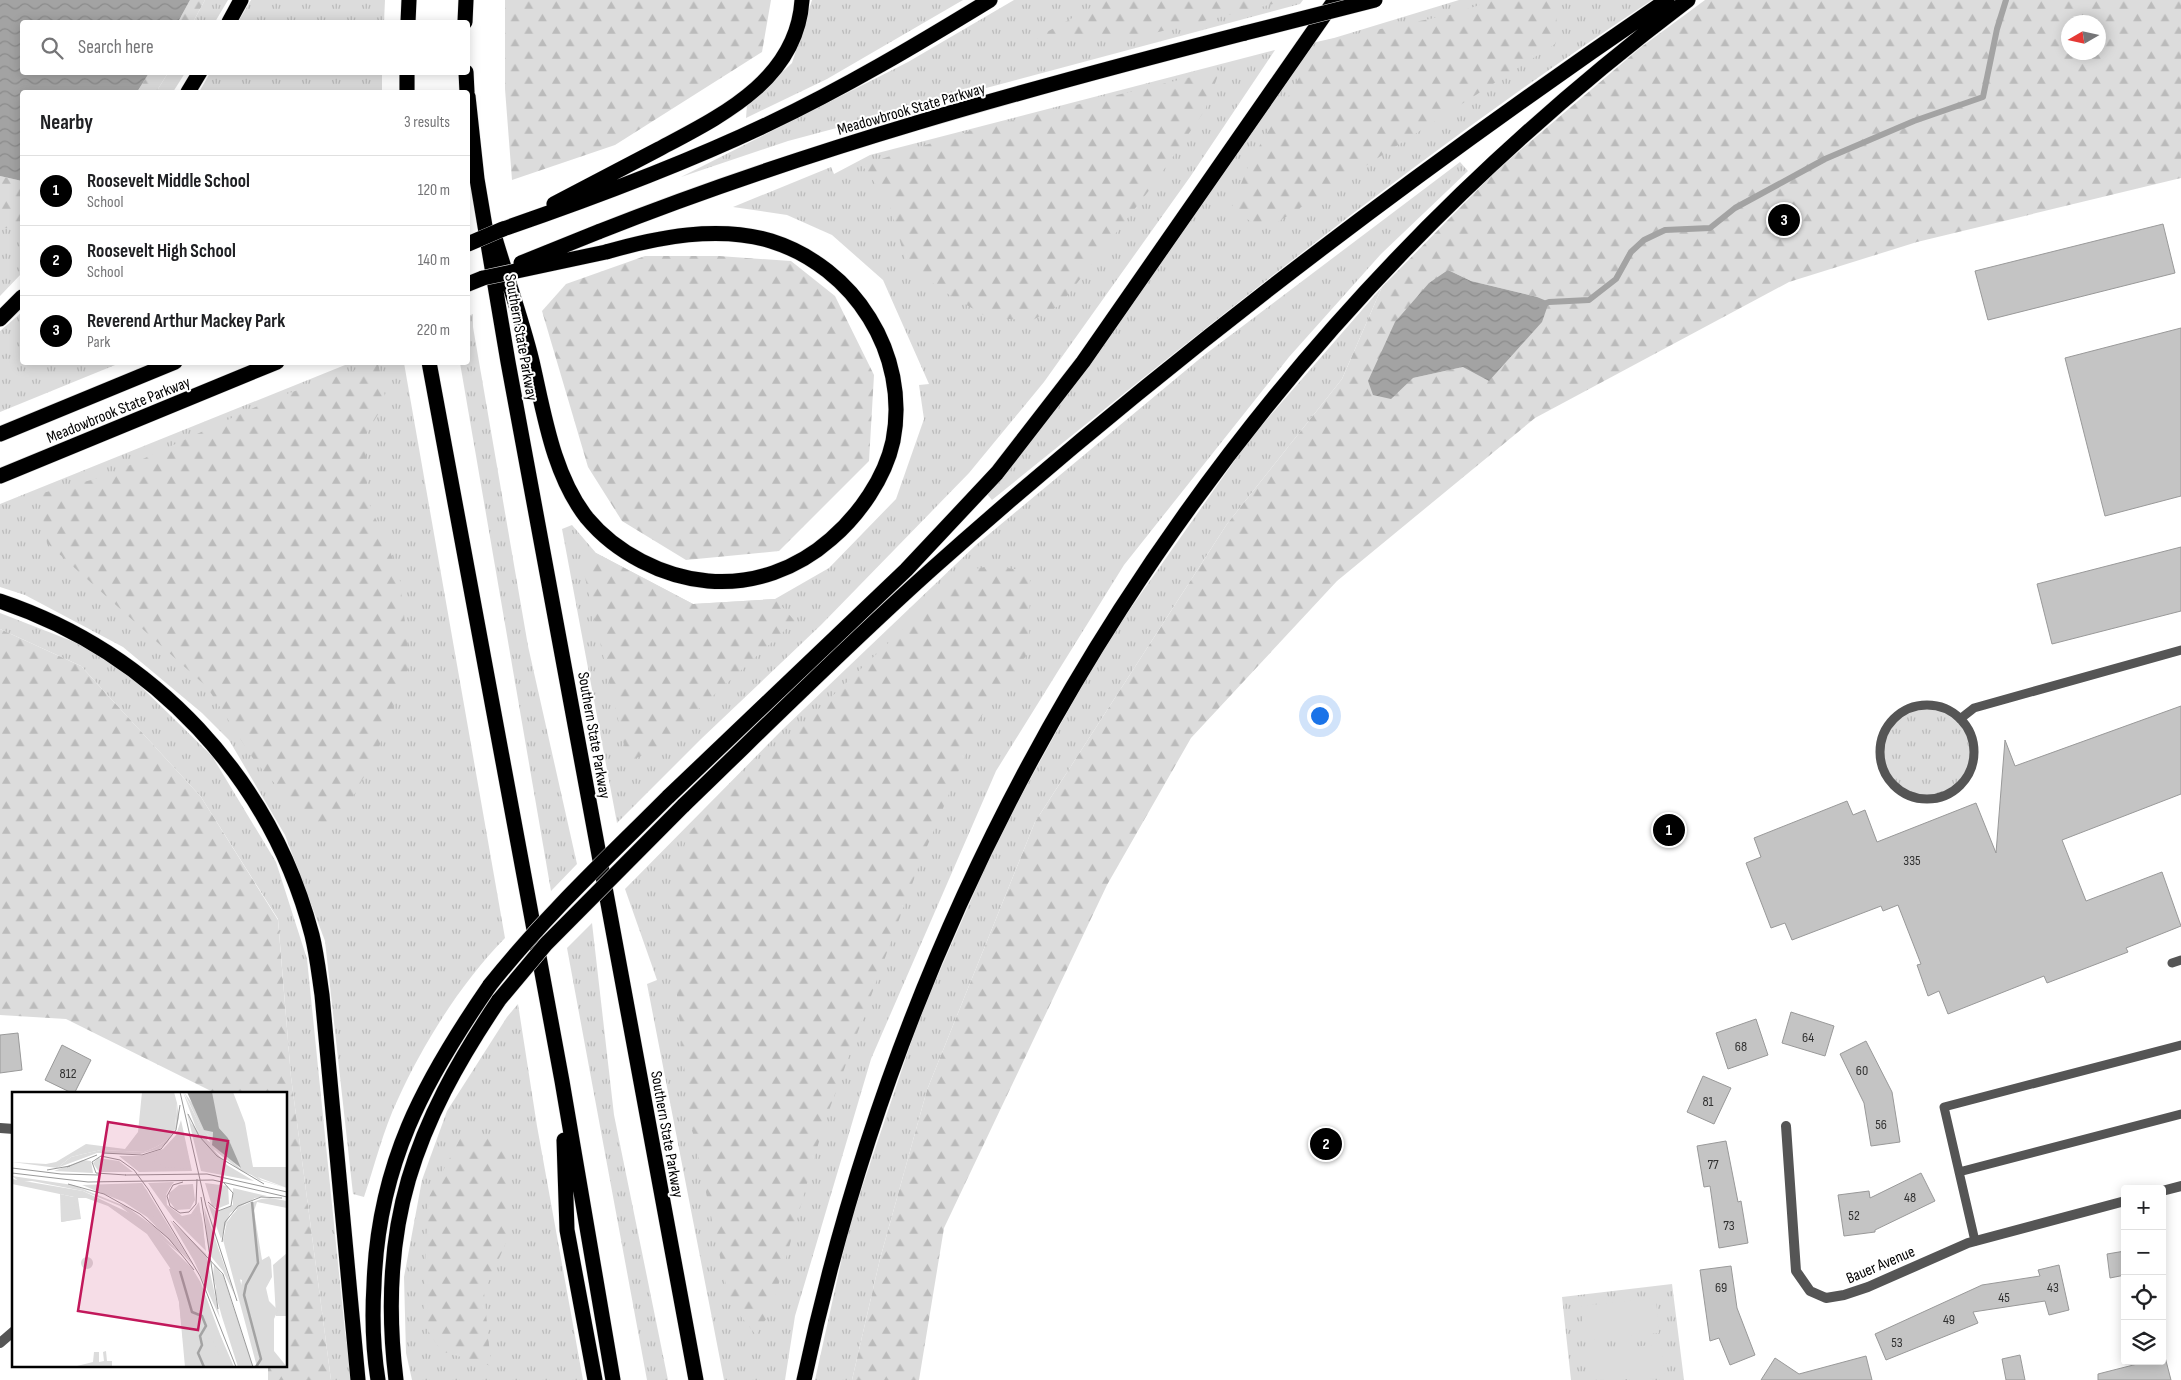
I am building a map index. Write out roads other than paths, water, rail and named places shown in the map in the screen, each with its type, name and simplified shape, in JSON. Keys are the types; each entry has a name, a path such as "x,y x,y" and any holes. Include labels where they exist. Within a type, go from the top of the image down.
{"highway":[{"path":"230,20 242,0"},
{"path":"408,20 409,0"},
{"path":"466,0 466,20"},
{"path":"503,230 695,130 735,107 766,80 786,54 797,27 802,0"},
{"path":"470,243 620,188 768,124 900,54 990,0"},
{"path":"378,1380 374,1338 374,1271 377,1238 391,1171 405,1132 429,1082 451,1043 490,985 514,954 561,904 668,797 906,570 997,473 1083,362 1335,0"},
{"name":"Meadowbrook State Parkway","path":"470,283 598,232 718,188 881,134 1152,57 1374,0"},
{"path":"396,1380 391,1335 392,1278 398,1219 411,1169 421,1140 450,1078 499,1000 546,944 683,806 932,569 1102,424 1266,292 1420,175 1567,68 1667,0"},
{"path":"804,1380 837,1244 868,1138 932,967 980,858 1004,810 1056,714 1116,614 1187,510 1242,436 1310,354 1392,262 1439,214 1534,124 1595,72 1688,0"},
{"path":"189,90 198,75"},
{"path":"407,75 408,90"},
{"name":"Southern State Parkway","path":"466,75 467,90"},
{"name":"Southern State Parkway","path":"470,120 477,179 522,438 696,1380"},
{"path":"477,179 531,359 542,410 558,459 576,501 599,530 630,555 667,572 704,580 724,582 762,576 801,561 819,549 854,516 877,481 892,443 895,424 894,385 882,342 864,308 836,277 821,264 770,240 730,234 705,234 654,240 606,252 483,278"},
{"path":"0,319 20,300"},
{"name":"Meadowbrook State Parkway","path":"0,434 168,365"},
{"name":"Meadowbrook State Parkway","path":"0,476 271,365"},
{"path":"430,365 562,1081 613,1380"},
{"path":"0,601 53,622 107,651 146,679 177,706 206,734 241,780 260,810 285,860 312,937 322,995 358,1380"},
{"path":"562,1081 567,1230 594,1380"}],"street":[{"name":"Bauer Avenue","path":"1786,1126 1796,1271 1810,1291 1826,1298 1844,1295 1975,1241 2121,1202"},
{"path":"2166,1190 2181,1186"},
{"path":"0,1343 12,1333"}],"lane":[{"path":"1960,719 1974,708 2181,650"},
{"path":"1928,705 1944,708 1960,719 1967,728 1973,742 1974,757 1970,772 1961,785 1949,794 1935,798 1919,799 1905,794 1893,784 1884,771 1880,756 1882,740 1888,726 1899,714 1913,707 1928,705"},
{"path":"1975,1241 1944,1107 2181,1045"},
{"path":"1959,1172 2181,1114"}],"water":[{"path":"0,0 190,0 179,20 20,20 20,75 148,75 138,90 20,90 20,181 0,176"},
{"path":"1448,270 1471,281 1537,297 1549,302 1542,322 1489,381 1463,367 1413,378 1391,399 1373,395 1368,381 1395,322 1429,283"}],"waterway":[{"path":"1541,305 1549,302 1589,300 1616,279 1631,252 1644,240 1665,230 1710,228 1735,208 1825,159 1914,121 1983,97 1997,29 2006,0"}],"place":[{"name":"Reverend Arthur Mackey Park","path":"1784,220"},
{"name":"Roosevelt Middle School","path":"1669,830"},
{"name":"Roosevelt High School","path":"1326,1144"}]}
